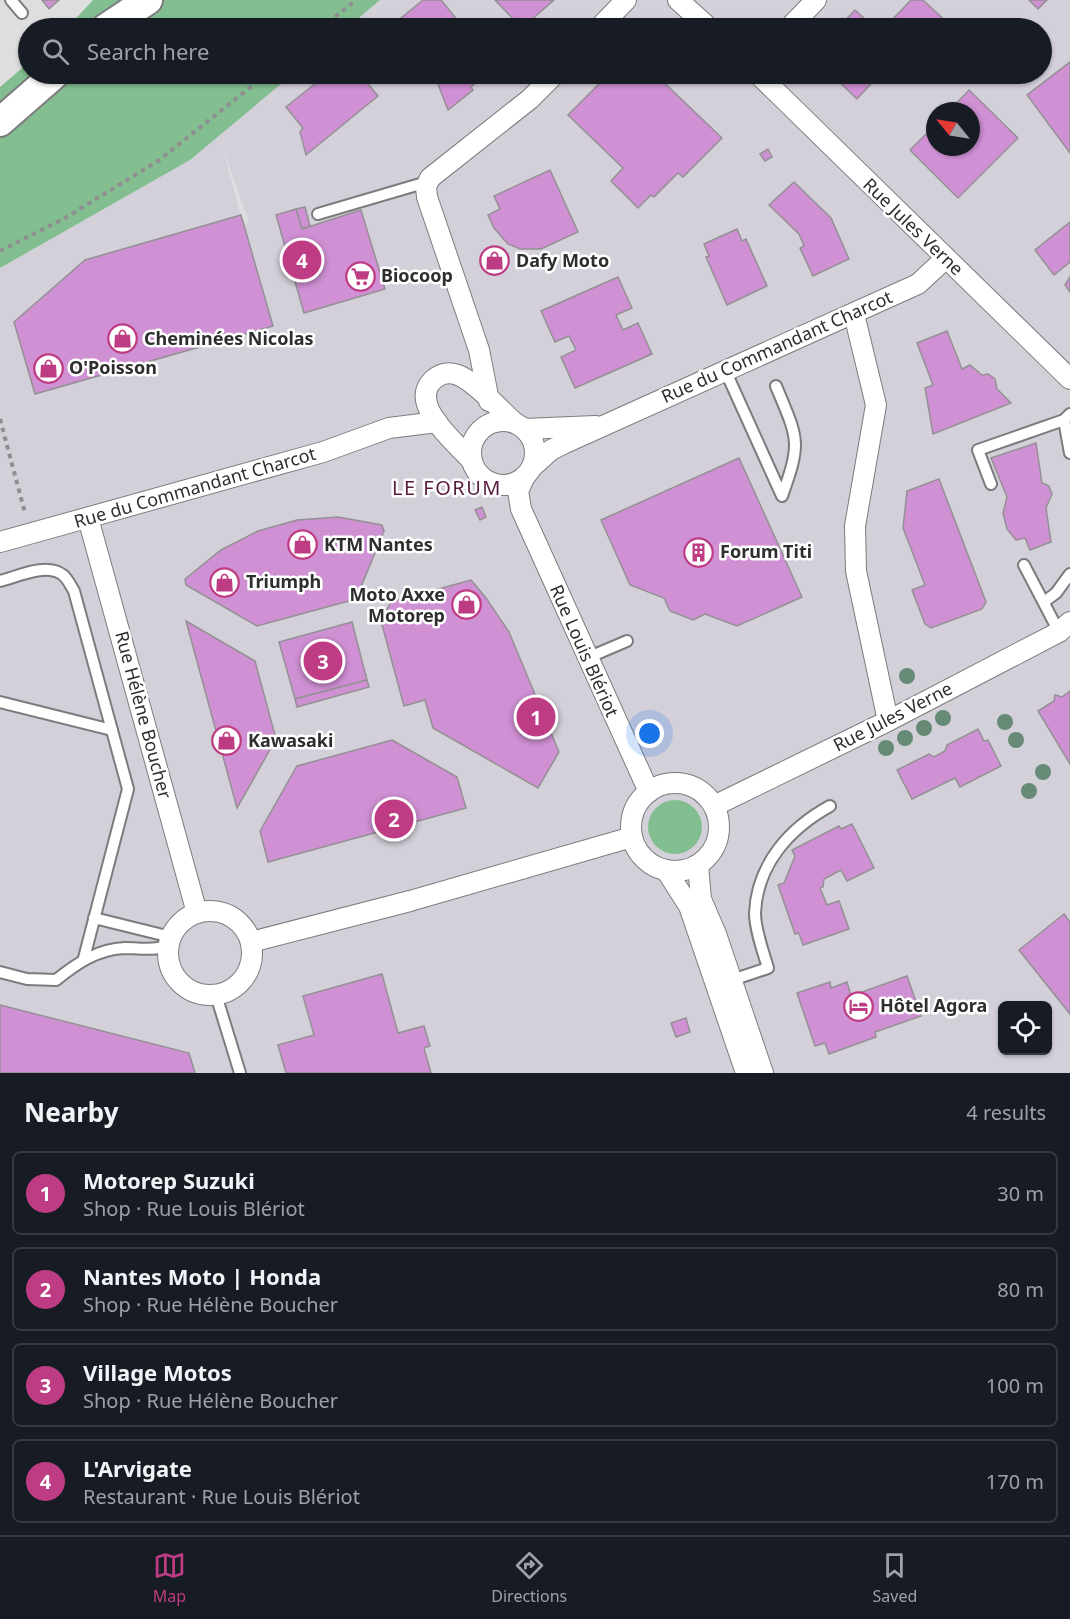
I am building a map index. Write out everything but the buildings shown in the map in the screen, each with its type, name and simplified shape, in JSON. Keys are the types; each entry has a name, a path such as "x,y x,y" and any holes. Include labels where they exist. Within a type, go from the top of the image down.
{"street":[{"path":"121,18 148,0"},
{"path":"609,18 626,0"},
{"path":"678,0 698,18"},
{"path":"799,18 816,0"},
{"path":"0,122 44,84"},
{"path":"489,400 480,350 426,197 427,182 530,99 545,84"},
{"name":"Rue Jules Verne","path":"768,84 1069,377"},
{"name":"Rue du Commandant Charcot","path":"528,472 551,450 918,284 946,258"},
{"path":"854,314 876,405 855,526 856,571 888,721"},
{"path":"451,373 469,362 480,350"},
{"path":"426,392 427,408 472,461 483,478 496,484 511,483 528,472 534,447 519,426 467,380 451,373"},
{"name":"Rue du Commandant Charcot","path":"389,428 410,414 435,378 451,373"},
{"path":"472,461 472,447 482,429 501,421 519,426"},
{"name":"Rue du Commandant Charcot","path":"0,542 323,452 389,428 437,422"},
{"name":"Rue du Commandant Charcot","path":"519,426 602,426"},
{"name":"Rue Louis Blériot","path":"528,472 518,491 521,509 586,658 649,792"},
{"name":"Rue Louis Blériot","path":"496,484 505,498 521,509"},
{"name":"Rue Hélène Boucher","path":"88,518 197,913"},
{"name":"Rue Jules Verne","path":"714,806 888,721 1064,627"},
{"path":"682,784 704,793 714,806 719,820 718,836 712,850 698,865 684,870 666,870 644,859 632,837 633,812 649,792 659,786 682,784"},
{"path":"251,942 632,837"},
{"path":"698,865 700,899 732,980 763,1073"},
{"path":"666,870 689,906 746,1073"},
{"path":"212,910 233,917 244,928 251,942 250,965 243,979 231,990 216,995 200,994 180,983 171,969 169,941 181,922 197,913 212,910"}],"lane":[{"path":"11,0 21,13"},
{"path":"318,214 427,182"},
{"path":"725,370 782,496 796,459 796,434 776,386"},
{"path":"991,484 978,450 1067,417 1070,453"},
{"path":"1024,565 1044,602 1064,627"},
{"path":"0,581 40,570 51,570 63,575 74,591 128,789 84,958"},
{"path":"1044,602 1056,593 1070,574"},
{"path":"586,658 627,641"},
{"path":"0,702 112,730"},
{"path":"732,980 768,968 755,914 761,882 775,854 790,833 809,818 830,806"},
{"path":"94,918 169,941"},
{"path":"0,972 27,979 56,980 84,958 122,948 158,950 169,941"},
{"path":"216,995 240,1073"}],"path":[{"path":"334,18 356,0"},
{"path":"0,251 64,218 158,161 254,84"},
{"path":"0,419 31,534"}],"shaded area":[{"path":"380,0 1070,0 1070,1073 0,1073 0,268 190,160 281,84 1052,84 1052,18 359,18","holes":["223,149 249,222 243,224"]}],"green space":[{"path":"93,0 380,0 359,18 76,18"},
{"path":"18,72 18,84 281,84 190,160 0,268 0,87"},
{"path":"670,800 680,800 690,804 698,812 702,827 698,842 690,850 680,854 670,854 660,850 652,842 648,832 648,822 652,812 660,804"}],"place":[{"name":"L'Arvigate","path":"302,260"},
{"name":"Dafy Moto","path":"495,261"},
{"name":"Biocoop","path":"360,276"},
{"name":"Cheminées Nicolas","path":"123,339"},
{"name":"O'Poisson","path":"48,368"},
{"name":"KTM Nantes","path":"303,545"},
{"name":"Forum Titi","path":"699,552"},
{"name":"Triumph","path":"225,582"},
{"name":"Moto Axxe Motorep","path":"466,605"},
{"name":"Village Motos","path":"323,661"},
{"name":"Motorep Suzuki","path":"536,717"},
{"name":"Kawasaki","path":"227,741"},
{"name":"Nantes Moto | Honda","path":"394,819"},
{"name":"Hôtel Agora","path":"859,1006"}],"district":[{"name":"LE FORUM","path":"447,488"}]}
